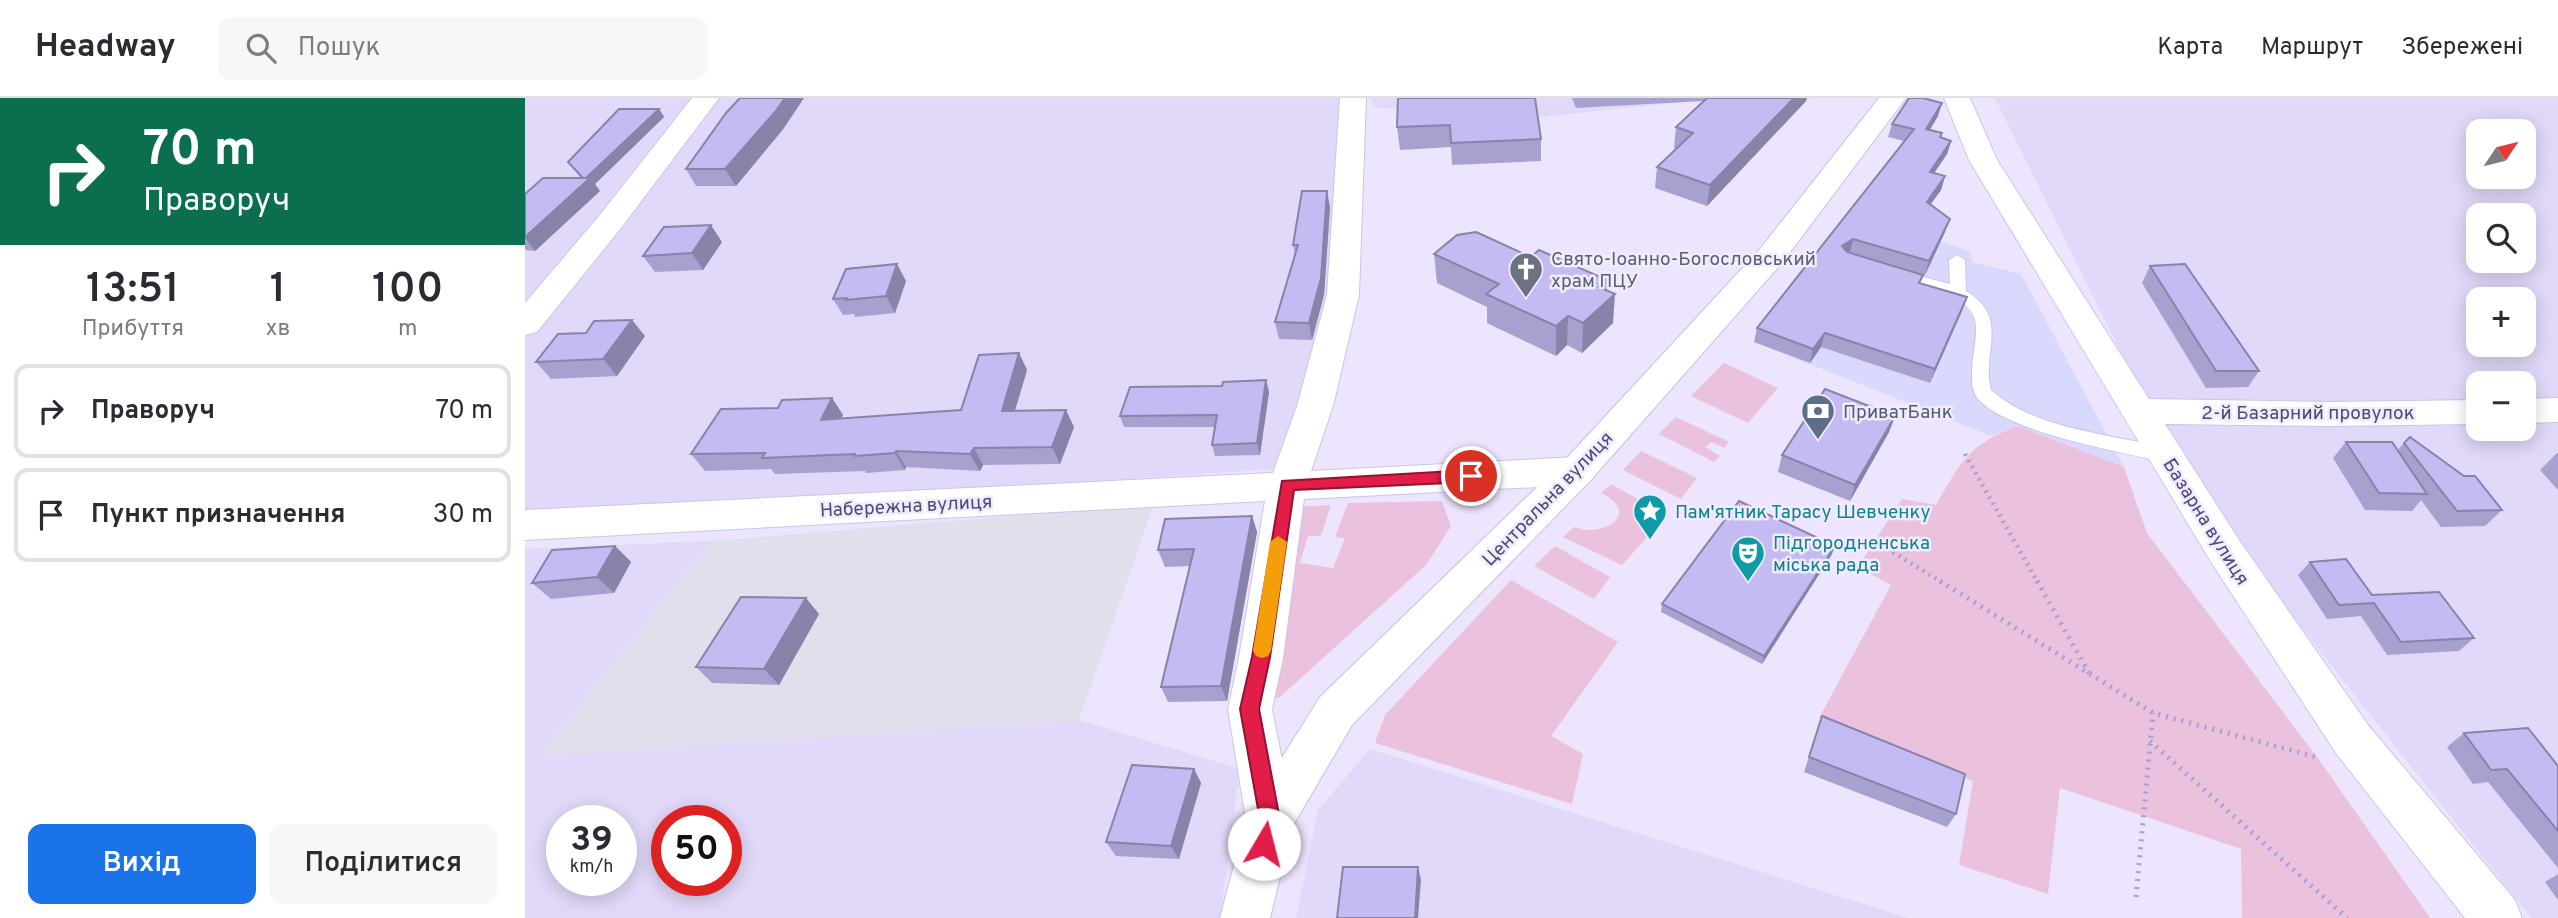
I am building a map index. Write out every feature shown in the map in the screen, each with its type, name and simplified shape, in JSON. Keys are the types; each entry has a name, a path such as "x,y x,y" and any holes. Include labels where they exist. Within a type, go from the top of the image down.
{"street":[{"path":"525,324 610,222 706,98"},
{"path":"1270,820 1249,709 1261,657 1287,485 1315,406 1343,295 1355,115 1353,98"},
{"name":"Центральна вулиця","path":"1245,918 1270,820 1336,711 1577,471 1771,256 1892,98"},
{"name":"Базарна вулиця","path":"1957,98 1983,160 2232,562 2369,760 2497,918"},
{"name":"2-й Базарний провулок","path":"2138,411 2329,414 2466,412"},
{"path":"2536,411 2558,411"},
{"name":"Набережна вулиця","path":"525,525 1577,471"}],"lane":[{"path":"1957,260 1958,293"},
{"path":"1886,271 1958,293 1974,301 1983,320 1980,383 1983,393 1997,407 2096,440 2165,455"}],"path":[{"path":"1965,454 2089,674"},
{"path":"1875,541 2153,713 2317,757 2369,760"},
{"path":"2136,897 2153,713"},
{"path":"2150,741 2347,918"}],"shaded area":[{"path":"525,98 1347,98 1347,249 1290,468 636,513 525,513"},
{"path":"1372,98 1720,98 1511,120 1374,107"},
{"path":"1995,98 2558,98 2558,918 2531,918 2277,597 2127,365"},
{"path":"1941,242 1969,251 1972,262 2021,274 2124,467 2018,426 1991,436 1754,342 1830,247 1928,267"},
{"path":"1724,363 1778,388 1748,423 1691,396"},
{"path":"1676,417 1729,442 1724,448 1711,442 1705,447 1720,456 1714,462 1659,434"},
{"path":"2018,426 2124,467 2147,533 2317,757 2430,918 2242,918 2241,849 2060,788 2048,894 1959,865 1973,781 1819,718 1891,585 1858,567 1902,499 1936,505 1960,466 1976,448"},
{"path":"1641,451 1697,478 1681,499 1623,470"},
{"path":"1611,484 1667,515 1622,565 1563,537 1574,527 1598,529 1615,521 1619,515 1618,508 1601,493"},
{"path":"1442,501 1451,526 1426,565 1280,697 1257,704 1294,507 1331,505 1321,536 1308,536 1300,563 1333,568 1345,538 1335,537 1348,503"},
{"path":"1154,504 1079,720 539,756 711,541"},
{"path":"711,541 540,755 1079,720 1240,769 1220,918 525,918 525,549"},
{"path":"1555,546 1610,577 1594,599 1534,566"},
{"path":"1511,580 1618,642 1551,736 1583,754 1572,804 1375,743 1385,715"},
{"path":"1370,749 1908,918 1296,918 1318,810"}],"building":[{"path":"740,98 785,98 725,169 686,169 726,113"},
{"path":"1398,98 1535,98 1541,139 1451,143 1450,125 1397,127"},
{"path":"1707,98 1794,98 1710,185 1657,167 1693,133 1676,127"},
{"path":"1909,98 1942,103 1926,129 1942,133 1940,137 1951,141 1930,172 1945,176 1927,202 1950,219 1929,261 1853,239 1842,246 1847,252 1923,275 1919,283 1967,297 1935,369 1825,333 1813,349 1757,328 1914,129 1892,124"},
{"path":"619,109 659,109 583,178 568,162"},
{"path":"543,178 590,178 525,237 525,194"},
{"path":"1302,191 1327,191 1321,278 1309,323 1275,322 1298,245 1293,245"},
{"path":"711,225 692,253 643,256 664,227"},
{"path":"1476,232 1531,257 1539,250 1607,280 1599,287 1615,294 1583,323 1568,316 1556,326 1486,294 1499,284 1434,254 1457,235"},
{"path":"897,264 886,296 833,299 846,269"},
{"path":"2185,264 2259,371 2216,371 2150,266"},
{"path":"632,320 603,359 536,362 558,334 586,333 594,321"},
{"path":"1019,353 1002,411 1066,410 1052,447 974,448 970,454 896,451 855,456 762,458 765,453 691,454 721,409 778,408 782,400 832,398 821,420 961,410 979,355"},
{"path":"1266,380 1257,443 1212,445 1217,415 1120,416 1130,387 1222,386 1223,382"},
{"path":"1825,389 1895,416 1855,485 1782,455"},
{"path":"2410,437 2464,476 2475,476 2502,510 2457,511 2404,443"},
{"path":"2346,442 2392,442 2427,494 2379,493"},
{"name":"Підгородненська міська рада","path":"1739,501 1835,546 1764,656 1662,604"},
{"path":"1252,516 1221,686 1161,687 1194,549 1158,550 1165,519"},
{"path":"615,546 597,577 532,583 552,550"},
{"path":"2346,559 2372,595 2439,592 2474,638 2401,642 2374,603 2339,605 2310,562"},
{"path":"741,597 806,598 764,669 696,667"},
{"path":"1822,716 1965,774 1956,814 1809,757"},
{"path":"2528,728 2558,766 2558,831 2507,769 2491,770 2464,733"},
{"path":"1132,765 1194,769 1171,846 1106,842"},
{"path":"1343,867 1418,867 1415,918 1337,918"}],"slow traffic":[{"path":"1262,651 1278,542"}],"place":[{"name":"Свято-Іоанно-Богословський храм ПЦУ","path":"1526,299"},
{"name":"ПриватБанк","path":"1818,441"},
{"name":"Пам'ятник Тарасу Шевченку","path":"1650,541"},
{"name":"Підгородненська міська рада","path":"1748,583"}],"route":[{"path":"1264,844 1270,820 1249,709 1261,657 1287,485 1471,476"}]}
